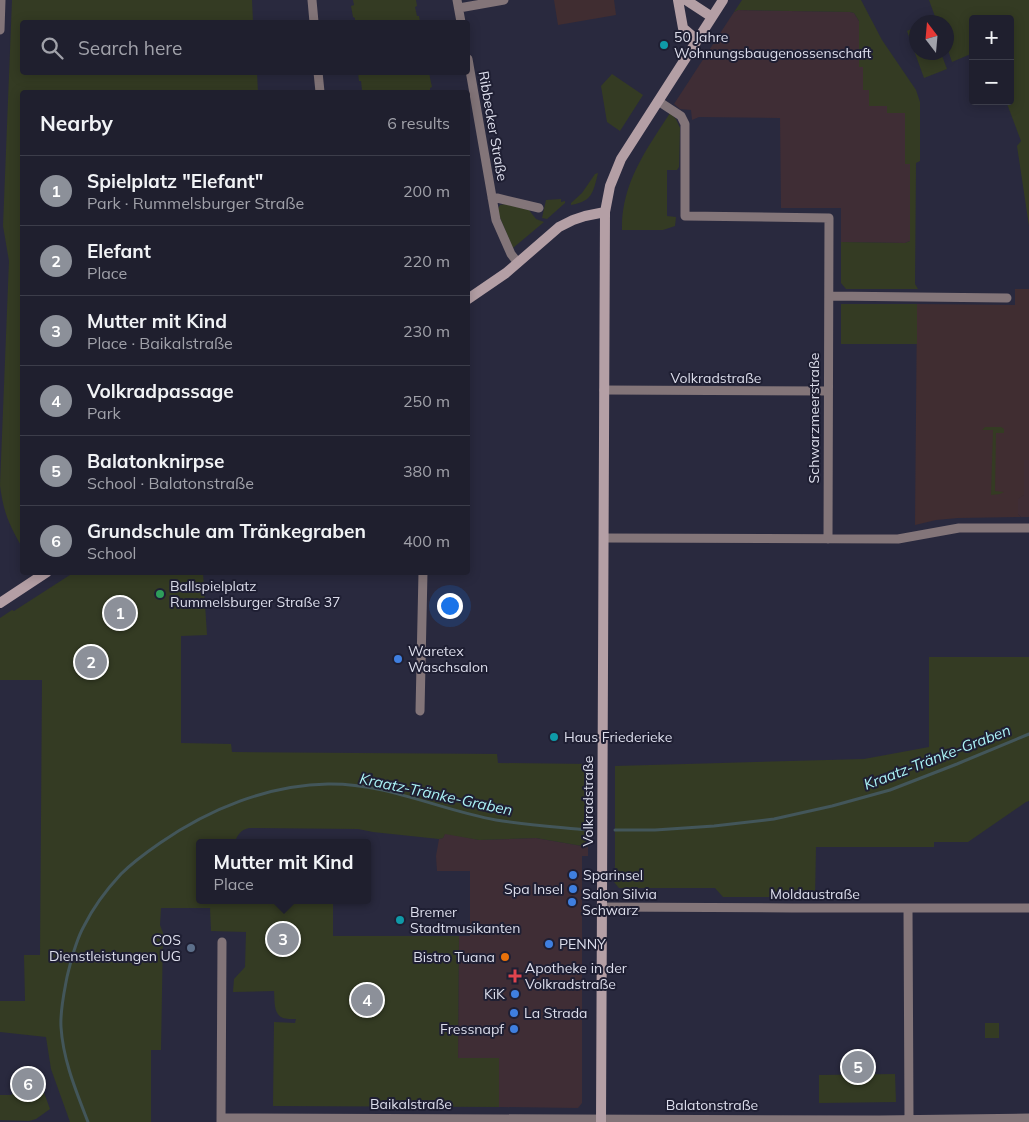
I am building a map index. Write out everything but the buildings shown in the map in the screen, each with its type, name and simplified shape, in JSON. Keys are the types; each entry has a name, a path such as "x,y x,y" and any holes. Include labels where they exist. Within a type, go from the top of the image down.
{"street":[{"path":"0,30 1,0"},
{"path":"312,0 314,20"},
{"path":"461,20 458,4 504,0"},
{"path":"678,0 683,28 697,40"},
{"path":"686,0 712,17"},
{"name":"Volkradstraße","path":"601,1120 605,212 610,186 621,159 723,0"},
{"name":"Ribbecker Straße","path":"470,71 496,220 511,254 518,263"},
{"path":"318,75 320,90"},
{"name":"Schwarzmeerstraße","path":"658,101 681,116 685,124 685,216 829,218 828,539"},
{"name":"Ribbecker Straße","path":"492,198 538,208"},
{"path":"470,298 506,273 559,227 573,220 605,212"},
{"path":"828,296 1007,298"},
{"name":"Volkradstraße","path":"604,390 828,391"},
{"path":"604,538 898,539 959,528 1029,528"},
{"path":"0,603 42,575"},
{"path":"420,711 423,575"},
{"name":"Moldaustraße","path":"602,906 1029,908"},
{"path":"908,908 909,1119"},
{"name":"Baikalstraße","path":"222,942 221,1120 601,1120"},
{"name":"Balatonstraße","path":"601,1120 824,1121 1029,1118"}],"shaded area":[{"path":"554,0 614,0 616,15 558,25"},
{"path":"738,10 854,13 859,21 859,67 863,67 869,90 887,106 905,113 905,164 910,164 910,241 905,243 841,242 841,208 781,208 780,118 699,117 692,120 691,110 680,109 674,104 734,12"},
{"path":"1015,289 1029,289 1029,460 1024,460 1024,495 1018,499 1018,514 1021,517 958,518 936,520 915,525 917,304 1015,305"},
{"path":"1024,460 1029,460 1029,517 1021,517 1018,514 1018,498 1024,495"},
{"path":"445,833 479,840 536,838 588,847 588,856 582,856 582,1103 578,1108 499,1107 499,1058 458,1058 459,936 470,936 470,871 437,871 436,856 439,839 443,838"}],"green space":[{"path":"12,0 252,0 253,20 20,20 20,75 257,75 258,90 20,90 20,543 7,518 0,485 9,261 3,226"},
{"path":"353,0 416,0 417,6 415,7 420,20 355,20 351,6 354,5"},
{"path":"742,0 861,0 882,40 916,90 920,102 920,161 916,163 915,284 918,289 846,289 841,283 841,242 905,243 910,241 910,164 905,164 905,113 887,113 887,106 869,106 869,90 863,90 863,67 859,67 859,21 854,13 850,12 738,10 734,12"},
{"path":"929,0 1029,0 1029,226 1017,146 1021,141 1008,105 1014,105 1014,15 969,15 969,55 952,62 951,60 954,60 954,15 934,15"},
{"path":"917,60 944,60 947,69 924,78"},
{"path":"612,74 643,95 620,131 607,122 601,86"},
{"path":"358,75 429,75 432,87 430,90 362,90 361,81 359,81"},
{"path":"670,113 676,119 680,128 679,167 677,170 667,170 667,216 676,217 675,226 663,230 622,230 623,213 630,183 644,154"},
{"path":"598,173 591,195 584,201 571,205 595,174"},
{"path":"561,199 561,202 565,201 565,203 547,219 542,218 546,200"},
{"path":"505,204 529,210 536,219 544,222 513,248 497,210 500,205"},
{"path":"841,304 917,304 917,344 841,344"},
{"path":"985,427 1001,427 1004,429 1004,433 996,433 995,491 1004,492 1000,494 991,495 993,430 982,430"},
{"path":"70,575 203,575 207,635 181,636 181,743 231,744 232,752 497,754 498,763 589,764 588,847 536,838 479,840 445,834 443,838 439,839 358,829 249,828 241,832 236,839 196,839 196,904 333,904 333,936 459,936 458,1058 499,1058 499,1107 273,1106 274,1022 295,1023 296,1019 287,1019 280,1016 275,1006 274,991 233,992 234,979 245,967 246,932 211,931 210,908 161,908 160,925 163,933 161,1050 151,1050 151,1122 70,1122 51,1069 46,1037 0,1032 0,1001 25,1001 24,955 40,955 42,680 0,680 0,618 12,610 14,611"},
{"path":"929,657 1029,657 1029,801 968,842 934,842 934,847 816,847 815,897 723,897 715,888 619,888 614,882 615,766 864,759 929,747"},
{"path":"985,1023 999,1023 999,1038 985,1038"},
{"path":"895,1074 896,1102 819,1103 819,1075"},
{"path":"18,1089 43,1090 50,1109 36,1119 29,1121 0,1120 0,1095 11,1095"}],"waterway":[{"name":"Kraatz-Tränke-Graben","path":"615,830 655,830 714,826 774,819 832,806 890,790 1029,734"},
{"name":"Kraatz-Tränke-Graben","path":"88,1122 67,1063 61,1027 61,1014 67,977 74,951 88,919 116,880 140,857 179,831 219,810 261,794 306,785 328,784 350,785 392,792 475,816 496,820 587,830"}],"place":[{"name":"50 Jahre Wohnungsbaugenossenschaft","path":"664,45"},
{"name":"Ballspielplatz Rummelsburger Straße 37","path":"160,594"},
{"name":"Spielplatz \"Elefant\"","path":"120,613"},
{"name":"Waretex Waschsalon","path":"398,659"},
{"name":"Elefant","path":"91,662"},
{"name":"Haus Friederieke","path":"554,737"},
{"name":"Sparinsel","path":"573,875"},
{"name":"Spa Insel","path":"573,889"},
{"name":"Salon Silvia Schwarz","path":"572,902"},
{"name":"Bremer Stadtmusikanten","path":"400,920"},
{"name":"Mutter mit Kind","path":"283,939"},
{"name":"PENNY","path":"549,944"},
{"name":"COS Dienstleistungen UG","path":"191,948"},
{"name":"Bistro Tuana","path":"505,957"},
{"name":"Apotheke in der Volkradstraße","path":"515,976"},
{"name":"KiK","path":"515,994"},
{"name":"Volkradpassage","path":"367,1000"},
{"name":"La Strada","path":"514,1013"},
{"name":"Fressnapf","path":"514,1029"},
{"name":"Balatonknirpse","path":"858,1067"},
{"name":"Grundschule am Tränkegraben","path":"28,1084"}]}
